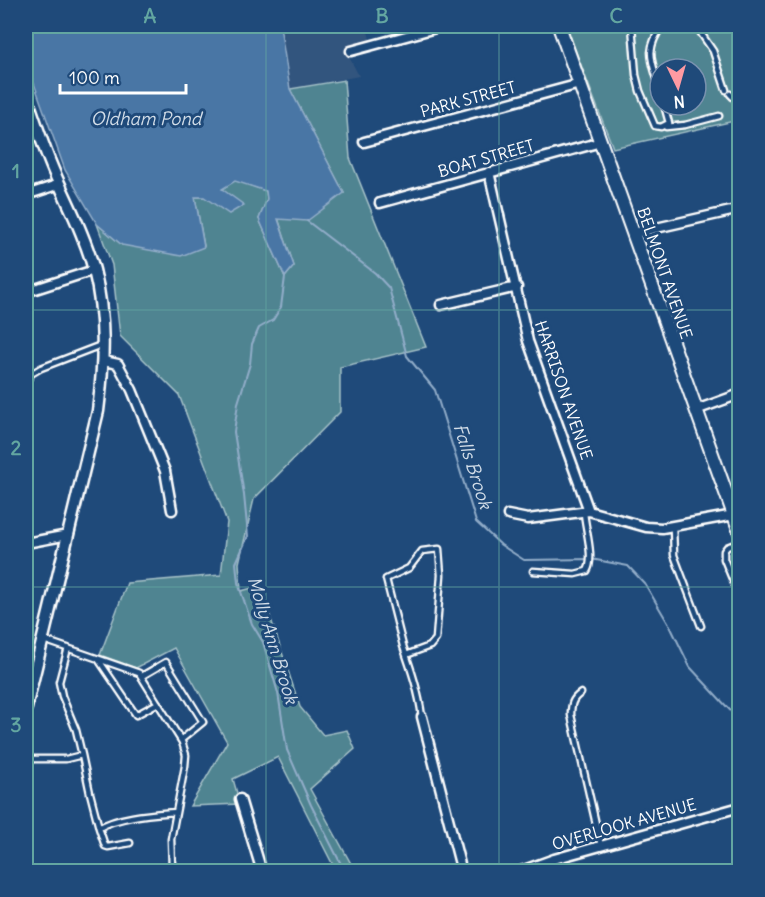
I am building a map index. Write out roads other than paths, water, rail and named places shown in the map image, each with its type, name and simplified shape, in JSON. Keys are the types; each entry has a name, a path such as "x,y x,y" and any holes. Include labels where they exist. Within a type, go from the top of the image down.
{"main road":[{"name":"BELMONT AVENUE","path":"560,26 740,532"}],"street":[{"path":"351,51 443,26"},
{"name":"PARK STREET","path":"364,142 580,84"},
{"path":"26,94 60,184 84,238 94,270 103,325 104,360 98,411 26,708"},
{"name":"BOAT STREET","path":"380,203 601,142"},
{"name":"HARRISON AVENUE","path":"489,172 532,353 544,381 587,511"},
{"path":"26,195 60,184"},
{"path":"634,233 740,208"},
{"path":"26,291 94,270"},
{"path":"441,305 517,287"},
{"path":"104,360 118,364 132,390 165,471 172,510"},
{"path":"696,410 740,394"},
{"path":"508,515 528,519 587,511 646,526 673,527 734,515"},
{"path":"26,543 68,534"},
{"path":"422,717 462,872"},
{"path":"240,799 262,872"},
{"name":"OVERLOOK AVENUE","path":"518,872 554,859 740,807"}],"lane":[{"path":"632,26 636,75 640,91 655,126 685,125 719,116"},
{"path":"652,57 652,40 663,26"},
{"path":"696,26 713,51 728,92 740,104"},
{"path":"661,127 669,123 667,117"},
{"path":"26,382 31,374 41,368 103,344"},
{"path":"533,571 575,574 587,572 591,565 591,556 587,511"},
{"path":"673,527 674,555 701,626"},
{"path":"740,542 727,547 724,551 724,559 740,598"},
{"path":"406,655 430,646 436,639 441,575 439,549 422,551 410,568 386,579 406,655 414,679 422,717"},
{"path":"42,639 140,673 181,740 186,755 171,839 172,869"},
{"path":"68,648 59,682 62,696 76,730 99,828 105,846 130,843"},
{"path":"98,658 136,715 158,703"},
{"path":"142,676 166,662 203,722 181,740"},
{"path":"580,693 575,696 571,705 571,715 601,846"},
{"path":"26,759 66,759 82,755"},
{"path":"99,828 105,824 145,815 176,812"}],"water":[{"name":"Oldham Pond","path":"26,26 280,26 290,89 344,193 307,221 278,219 294,266 285,277 259,219 267,199 266,191 235,181 222,189 244,205 229,214 204,197 195,197 204,247 181,256 122,245 97,224 65,170 26,61"}],"waterway":[{"name":"Falls Brook","path":"307,221 375,273 389,288 407,356 435,390 476,522 501,545 524,560 591,559 628,566 645,584 671,628 690,667 740,721"},
{"name":"Molly Ann Brook","path":"285,277 281,307 273,320 259,328 252,344 250,364 238,403 234,432 248,536 236,563 238,583 252,624 263,642 278,693 287,750 311,805 345,872"}]}
